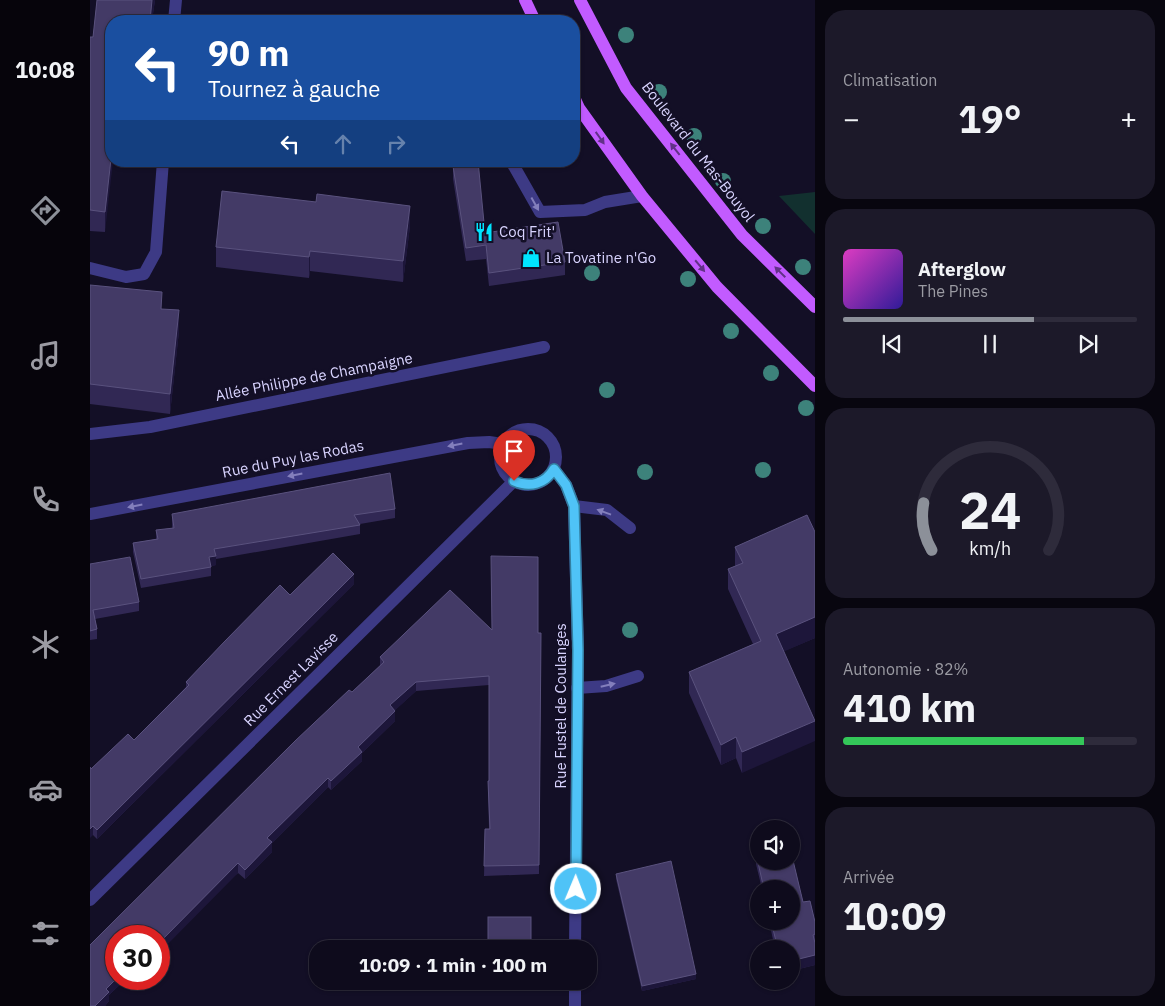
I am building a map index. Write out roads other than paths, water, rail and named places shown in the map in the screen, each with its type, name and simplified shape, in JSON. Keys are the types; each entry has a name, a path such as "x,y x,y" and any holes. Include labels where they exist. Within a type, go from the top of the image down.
{"main road":[{"path":"524,0 532,15"},
{"name":"Boulevard du Mas-Bouyol","path":"580,0 626,88 742,235 815,307"},
{"path":"580,109 642,196 717,288 815,386"}],"street":[{"path":"175,15 176,0"},
{"path":"90,268 126,277 144,274 156,252 163,167"},
{"path":"514,167 540,212 586,210 605,202 642,196"},
{"name":"Allée Philippe de Champaigne","path":"90,434 160,425 544,347"},
{"path":"532,429 541,432 553,444 556,452 554,469 549,477 541,482 532,485 522,485 507,476 500,461 503,444 515,432 532,429"},
{"name":"Rue du Puy las Rodas","path":"90,514 468,443 503,444"},
{"name":"Rue Fustel de Coulanges","path":"554,469 566,485 574,506 577,688 575,940"},
{"name":"Rue Ernest Lavisse","path":"90,900 514,481"},
{"path":"574,506 607,510 630,528"},
{"path":"577,688 606,686 638,676"},
{"path":"575,990 575,1006"}],"place":[{"name":"Coq Frit'","path":"484,232"},
{"name":"La Tovatine n'Go","path":"531,258"}]}
